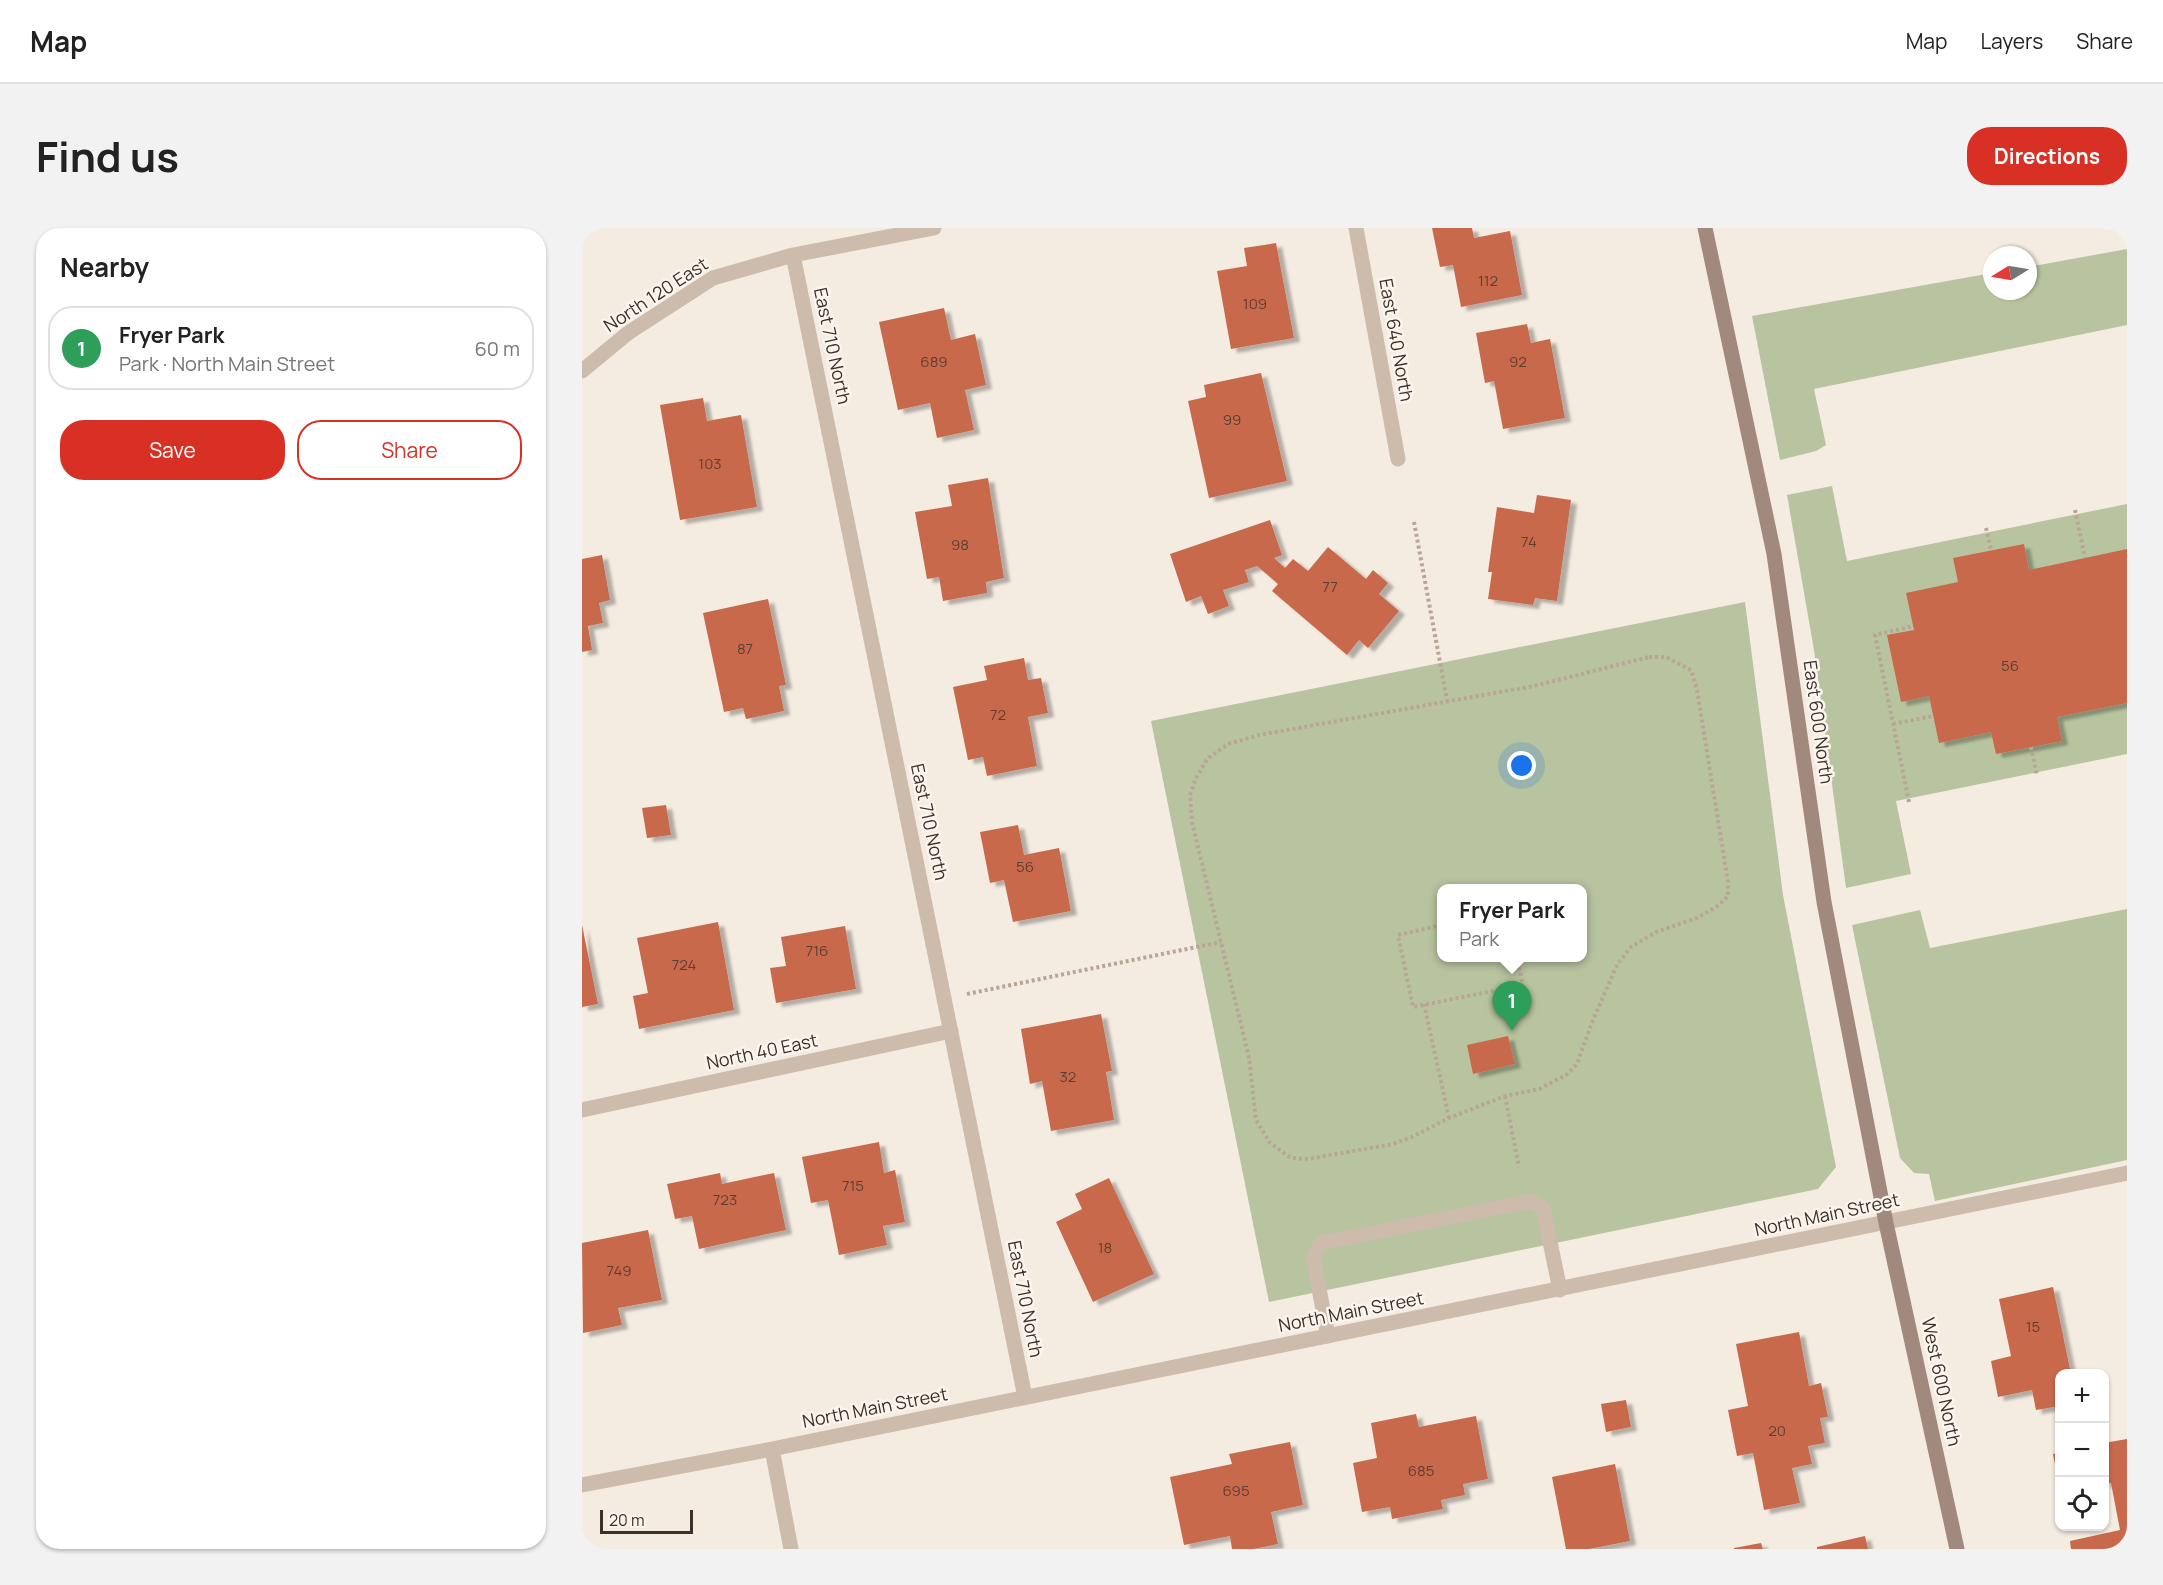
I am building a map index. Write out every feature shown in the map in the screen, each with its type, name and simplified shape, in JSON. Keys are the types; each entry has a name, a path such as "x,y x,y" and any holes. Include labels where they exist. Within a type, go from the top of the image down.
{"street":[{"name":"North 120 East","path":"582,371 628,333 712,278 793,255 934,228"},
{"name":"East 640 North","path":"1356,228 1398,459"},
{"name":"East 600 North","path":"1705,228 1774,555 1824,902 1886,1223"},
{"name":"East 710 North","path":"793,255 1025,1397"},
{"name":"North 40 East","path":"582,1110 951,1031"},
{"name":"North Main Street","path":"582,1485 772,1449 1560,1290 2127,1173"},
{"path":"1328,1336 1313,1257 1322,1243 1532,1201 1543,1208 1560,1290"},
{"name":"West 600 North","path":"1886,1223 1957,1549"},
{"path":"772,1449 791,1549"}],"path":[{"path":"2075,510 2085,558"},
{"path":"1414,522 1447,700"},
{"path":"1986,528 1991,550"},
{"path":"1909,802 1875,635 1913,626"},
{"path":"1649,657 1666,657 1691,670 1728,882 1728,896 1719,905 1697,918 1656,932 1631,947 1617,965 1577,1064 1566,1075 1539,1089 1505,1096 1449,1118 1393,1144 1308,1160 1291,1158 1270,1143 1256,1120 1249,1058 1221,942 1191,822 1190,795 1196,778 1208,759 1228,744 1259,735 1534,686 1649,657"},
{"path":"1893,724 1933,716"},
{"path":"2031,747 2037,776"},
{"path":"1437,926 1398,935 1413,1006 1523,985 1518,962"},
{"path":"966,994 1221,942"},
{"path":"1424,1004 1449,1118"},
{"path":"1505,1096 1519,1167"}],"green space":[{"path":"2127,249 2127,325 1814,389 1826,445 1816,451 1780,460 1752,316 1983,275 1983,300 2037,300 2037,265"},
{"path":"1832,486 1847,561 2127,504 2127,754 1896,801 1911,874 1846,888 1814,650 1787,495"},
{"path":"1745,602 1783,895 1836,1167 1818,1189 1269,1302 1151,721"},
{"path":"2127,909 2127,1160 1935,1201 1929,1174 1914,1173 1900,1158 1852,925 1920,910 1930,948"}],"building":[{"path":"1432,228 1472,228 1474,238 1510,231 1522,295 1461,307 1453,265 1440,267"},
{"path":"1276,243 1294,338 1231,349 1217,271 1247,266 1244,248"},
{"path":"944,308 951,340 975,334 986,385 965,390 974,430 937,438 930,403 898,410 879,322"},
{"path":"1527,324 1531,343 1550,339 1565,418 1503,429 1494,381 1485,383 1476,333"},
{"path":"1261,373 1287,481 1209,498 1188,401 1206,397 1204,385"},
{"path":"703,398 707,421 741,415 757,507 680,520 660,405"},
{"path":"988,478 1004,578 986,582 987,593 943,601 939,577 927,579 915,512 952,506 948,485"},
{"path":"1537,495 1571,500 1557,601 1535,598 1533,605 1488,599 1492,572 1488,572 1497,507 1534,513"},
{"path":"1270,520 1282,555 1274,558 1285,568 1293,559 1308,571 1328,547 1366,579 1373,570 1388,583 1379,594 1399,611 1368,648 1359,640 1347,655 1272,591 1278,584 1257,566 1245,570 1249,582 1223,590 1229,606 1208,614 1201,596 1186,602 1170,554"},
{"path":"2024,544 2029,570 2127,549 2127,703 2057,717 2062,741 1996,754 1991,732 1939,743 1929,696 1901,702 1887,635 1914,630 1906,593 1958,582 1953,558"},
{"path":"602,555 610,600 599,603 603,623 588,626 592,650 582,652 582,559"},
{"path":"768,599 786,685 779,686 784,711 746,719 743,708 724,712 703,613"},
{"path":"1024,658 1028,680 1041,678 1048,713 1028,717 1037,766 987,776 983,757 968,760 953,687 987,680 984,666"},
{"path":"666,805 671,835 647,838 642,808"},
{"path":"1018,825 1024,855 1059,848 1071,911 1013,922 1004,880 990,883 980,832"},
{"path":"718,922 734,1010 639,1029 633,996 648,993 637,938"},
{"path":"582,925 598,1004 582,1007"},
{"path":"845,926 856,989 776,1003 770,968 786,966 781,937"},
{"path":"1101,1014 1112,1071 1106,1072 1114,1120 1051,1131 1042,1081 1030,1084 1021,1029"},
{"path":"1508,1036 1515,1064 1473,1074 1467,1045"},
{"path":"879,1142 884,1173 895,1170 905,1222 883,1226 887,1245 839,1255 828,1200 811,1203 802,1157"},
{"path":"720,1173 722,1184 774,1173 786,1230 699,1249 692,1216 675,1219 667,1184"},
{"path":"1109,1178 1154,1274 1093,1302 1056,1222 1082,1209 1075,1194"},
{"path":"648,1230 662,1300 618,1308 622,1325 583,1333 582,1243"},
{"path":"2053,1287 2070,1369 2055,1369 2055,1407 2036,1410 2032,1390 1998,1397 1991,1361 2011,1356 1999,1299"},
{"path":"1799,1332 1809,1386 1821,1383 1828,1417 1820,1418 1825,1443 1808,1446 1812,1464 1792,1468 1800,1503 1764,1510 1753,1453 1737,1456 1728,1410 1748,1406 1736,1344"},
{"path":"1626,1400 1631,1427 1606,1432 1601,1404"},
{"path":"1416,1414 1419,1427 1476,1416 1488,1479 1463,1484 1465,1495 1441,1500 1443,1509 1392,1519 1390,1507 1362,1512 1353,1463 1377,1458 1371,1423"},
{"path":"2127,1439 2127,1549 2071,1549 2070,1541 2120,1530 2111,1483 2109,1483 2109,1442"},
{"path":"1290,1442 1303,1505 1271,1512 1278,1544 1254,1549 1232,1549 1230,1536 1184,1545 1170,1477 1232,1464 1229,1454"},
{"path":"1615,1464 1630,1541 1589,1549 1566,1549 1552,1477"},
{"path":"1865,1536 1868,1549 1817,1549 1817,1547"},
{"path":"1761,1543 1763,1549 1734,1549 1734,1548"}],"place":[{"name":"Fryer Park","path":"1512,1031"}]}
